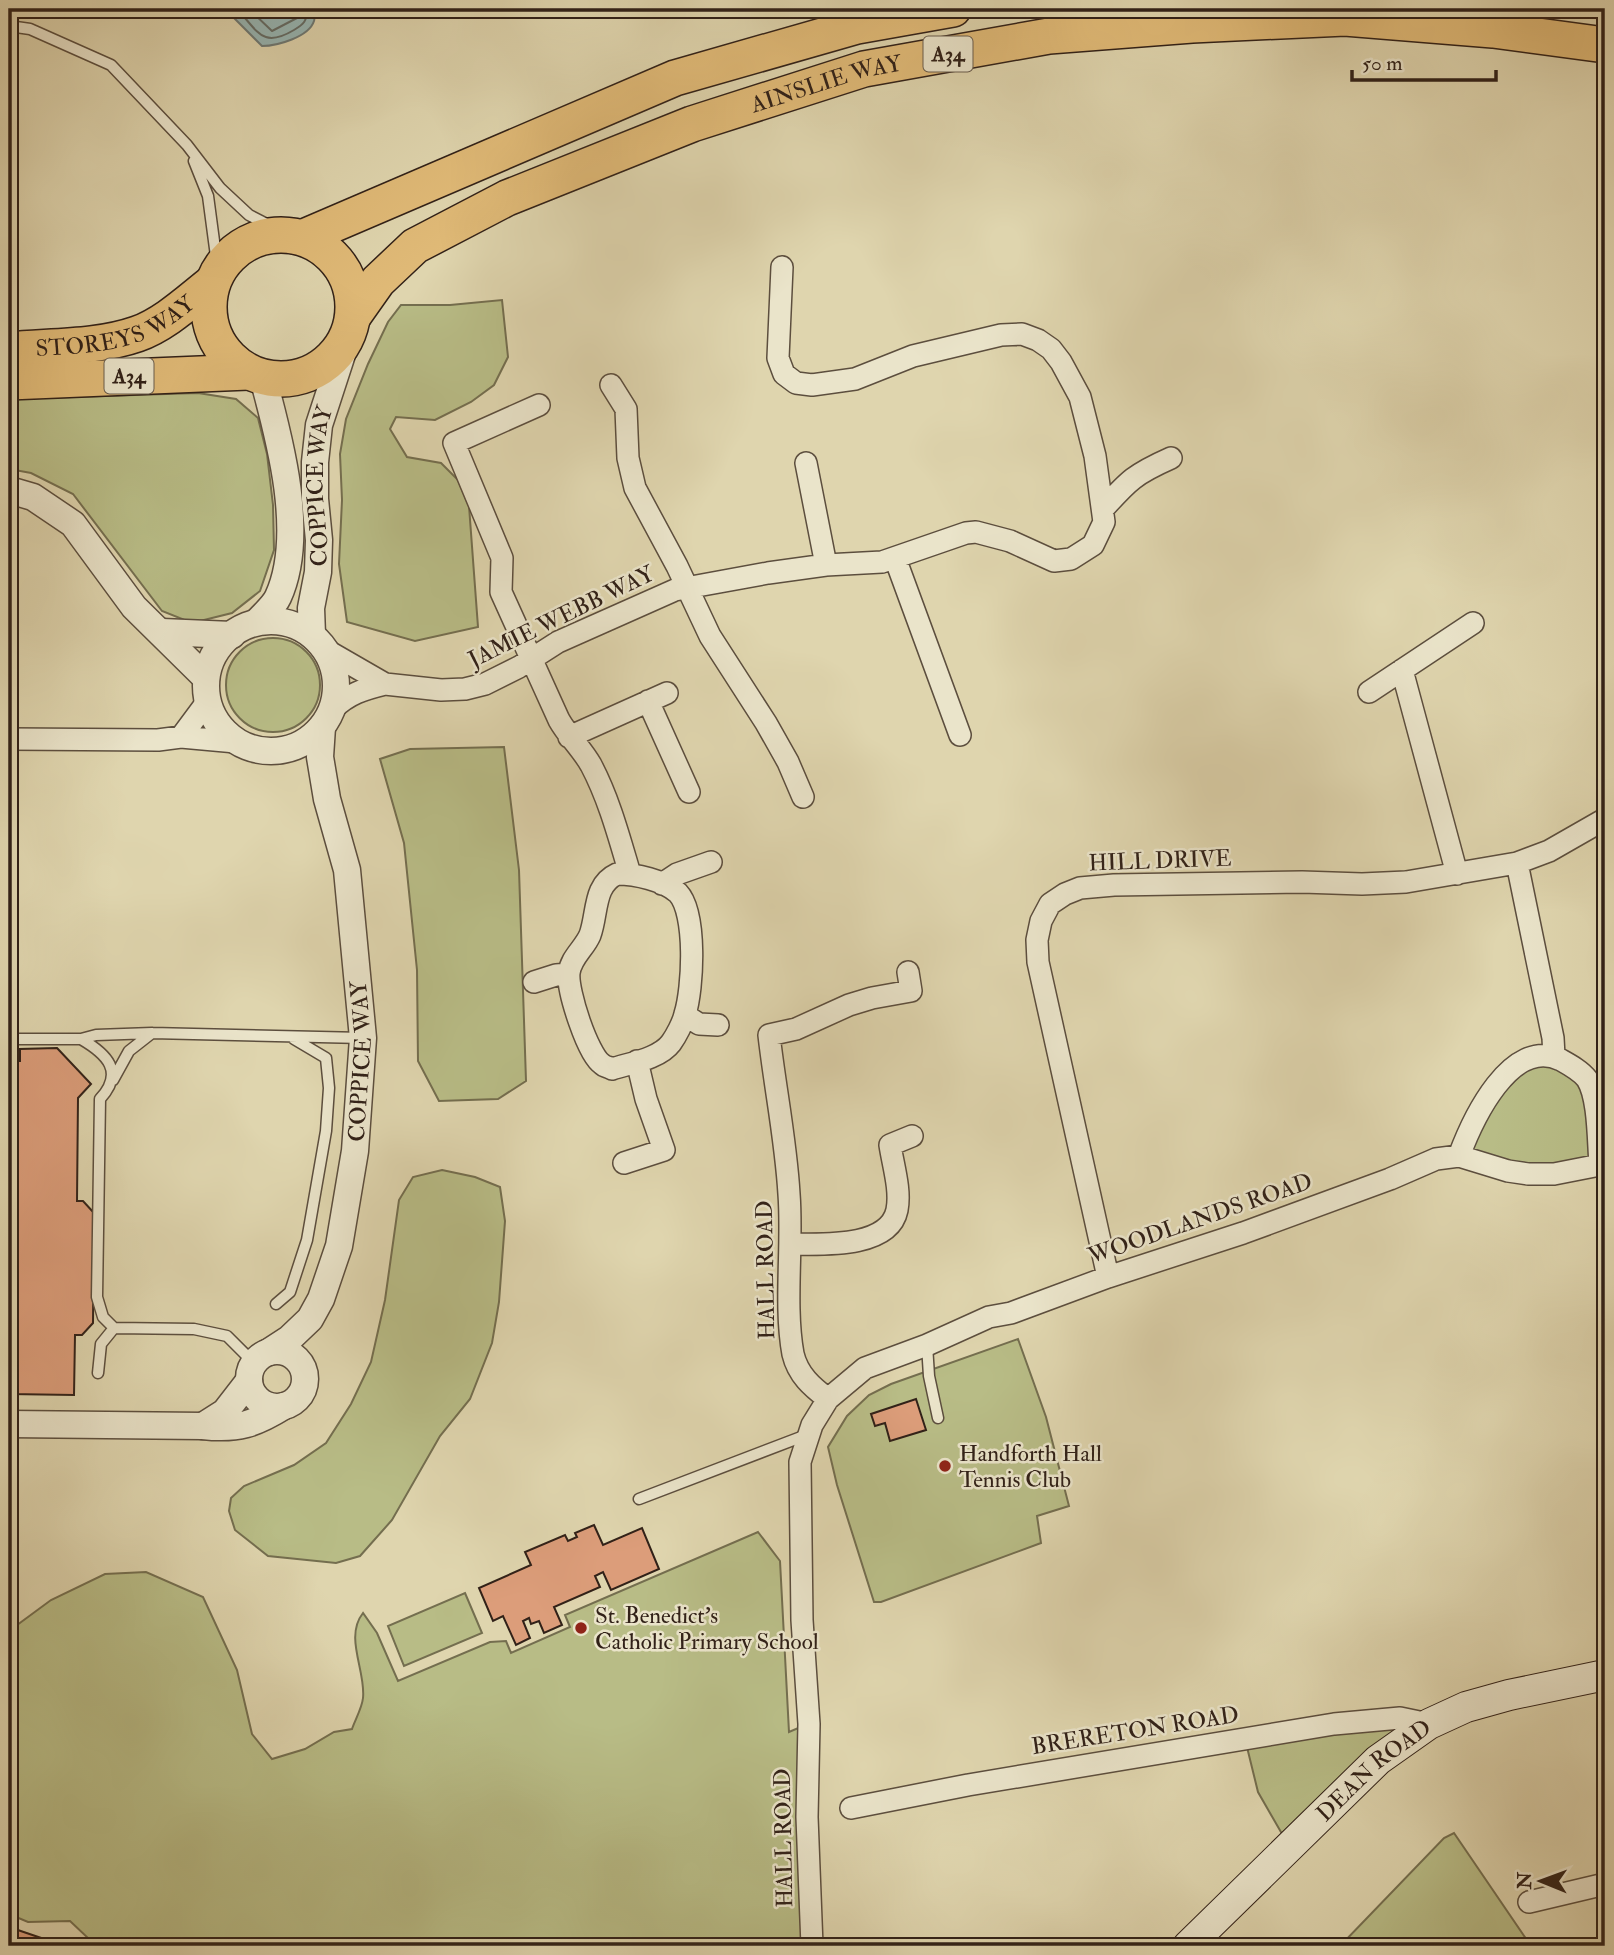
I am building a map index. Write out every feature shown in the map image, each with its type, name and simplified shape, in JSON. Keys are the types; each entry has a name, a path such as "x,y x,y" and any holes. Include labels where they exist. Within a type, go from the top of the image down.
{"highway":[{"name":"AINSLIE WAY","path":"295,236 675,78 857,26 953,9"},
{"name":"AINSLIE WAY","path":"350,327 378,281 415,246 507,198 692,124 864,69 1049,36 1192,25 1345,18 1493,30 1605,45"},
{"name":"A34","path":"215,277 235,250 259,237 295,236"},
{"path":"295,236 332,254 350,282 350,327"},
{"path":"215,277 208,309 213,334 227,356 256,375"},
{"name":"STOREYS WAY","path":"9,350 90,343 137,334 166,319 215,277"},
{"name":"A34","path":"256,375 287,380 311,373 332,360 350,327"},
{"name":"STOREYS WAY","path":"9,382 256,375"}],"main road":[{"name":"DEAN ROAD","path":"1188,1946 1378,1760 1429,1724 1466,1707 1509,1695 1605,1675"}],"street":[{"path":"782,267 778,358 784,374 796,383 812,385 855,379 913,356 1001,335 1021,334 1038,340 1051,349 1062,362 1080,397 1104,509"},
{"name":"COPPICE WAY","path":"319,642 312,608 318,572 319,540 315,462 319,425 350,327"},
{"name":"COPPICE WAY","path":"256,375 278,431 292,541 288,574 277,600 257,622"},
{"path":"611,385 626,410 628,458 635,488 681,589 783,752 803,797"},
{"path":"539,405 454,443 502,558 501,592 569,737 589,762 603,789 629,874"},
{"path":"1104,509 1126,482 1141,471 1171,458"},
{"path":"806,463 826,565"},
{"path":"9,490 33,497 73,524 135,607 162,632 207,690"},
{"name":"JAMIE WEBB WAY","path":"327,718 344,698 358,691 385,684 441,690 465,689 485,684 558,642 681,589 826,565 868,564 895,558 955,536 976,532 1010,541 1054,561 1063,561 1093,545 1104,522 1104,509"},
{"path":"895,558 960,734"},
{"path":"9,739 158,740 181,737 236,742 263,751 277,752 299,746 327,718 337,689 335,668 319,642 295,625 276,621 257,622 232,635 220,646 210,662 207,690 216,722 236,742"},
{"path":"1369,692 1473,623"},
{"path":"162,632 232,635"},
{"name":"JAMIE WEBB WAY","path":"319,642 385,684"},
{"path":"1402,670 1457,874"},
{"path":"181,737 207,690"},
{"path":"569,737 658,697 689,792"},
{"name":"COPPICE WAY","path":"203,1426 225,1412 257,1365 310,1319 321,1299 339,1246 355,1151 363,1038 347,870 327,799 320,757 327,718"},
{"name":"COPPICE WAY","path":"277,752 301,768 327,799"},
{"name":"HILL DRIVE","path":"1108,1277 1038,962 1037,940 1041,922 1050,904 1080,888 1114,885 1406,882 1517,863 1549,852 1605,819"},
{"path":"663,884 677,874 711,862"},
{"path":"1517,863 1553,1038 1554,1056"},
{"path":"617,873 629,874 663,884 678,894 690,929 691,959 685,1015 670,1045 657,1054 612,1069 600,1064 589,1046 571,993 569,974 574,956 589,938 601,887 617,873"},
{"name":"HALL ROAD","path":"812,1946 807,1817 809,1724 802,1620 800,1462 809,1434 828,1399 810,1385 799,1371 794,1355 790,1328 789,1193 769,1035 796,1029 849,1005 911,991 908,972"},
{"path":"534,982 569,974"},
{"path":"685,1015 699,1024 718,1025"},
{"path":"1460,1156 1470,1126 1505,1074 1522,1062 1554,1056 1572,1066 1586,1079 1593,1095 1603,1164"},
{"path":"625,1163 664,1150 646,1099 637,1062"},
{"path":"790,1244 858,1241 880,1233 892,1223 897,1209 897,1190 890,1145 912,1136"},
{"name":"WOODLANDS ROAD","path":"828,1399 865,1368 927,1345 989,1317 1012,1313 1108,1277 1243,1233 1390,1179 1436,1159 1460,1156 1508,1171 1528,1174 1554,1174 1603,1164"},
{"name":"COPPICE WAY","path":"304,1371 310,1319"},
{"path":"9,1424 203,1426 229,1429 259,1422 293,1403 304,1389 304,1371 300,1363 286,1352 257,1365 257,1399 265,1405 284,1406"},
{"name":"BRERETON ROAD","path":"851,1808 968,1784 1334,1724 1400,1718 1429,1724"},
{"path":"1529,1902 1605,1884"}],"lane":[{"path":"9,26 30,29 111,65 187,145 220,188 249,215 295,236"},
{"path":"187,145 208,195 215,277"},
{"path":"9,1039 81,1039 96,1035 152,1033 363,1038"},
{"path":"152,1033 129,1051 111,1087 100,1099 97,1297 103,1317 114,1328 194,1329 228,1336 257,1365"},
{"path":"276,1304 290,1292 307,1240 326,1131 330,1088 326,1058 292,1037"},
{"path":"81,1039 101,1050 113,1080"},
{"path":"98,1373 101,1344 114,1328"},
{"path":"927,1345 929,1376 938,1418"},
{"path":"639,1499 809,1434"}],"green space":[{"path":"502,300 508,357 494,385 471,402 435,420 396,417 390,429 407,457 441,463 458,480 469,506 478,627 415,641 347,622 339,564 342,500 340,454 346,419 388,322 401,305 450,305"},
{"path":"198,393 236,399 258,418 267,454 273,505 274,550 260,591 232,613 192,623 162,611 73,494 31,473 9,469 9,399"},
{"path":"264,638 282,638 307,651 317,667 320,685 317,703 307,719 282,732 264,732 239,719 226,694 226,676 239,651"},
{"path":"504,747 519,870 526,1081 498,1099 439,1101 418,1061 417,970 404,843 380,759 410,749"},
{"path":"1538,1057 1586,1079 1600,1164 1554,1174 1459,1156 1470,1126"},
{"path":"442,1170 475,1177 500,1187 505,1221 499,1302 492,1343 470,1399 440,1436 392,1520 360,1556 336,1563 268,1556 235,1530 229,1511 231,1498 244,1486 294,1465 326,1443 351,1404 371,1362 385,1300 399,1200 413,1177"},
{"name":"Handforth Hall Tennis Club","path":"1018,1339 1046,1417 1069,1506 1037,1516 1041,1543 881,1602 874,1602 837,1485 828,1447 847,1416 869,1395 891,1384"},
{"path":"758,1532 780,1561 789,1732 803,1726 812,1946 105,1946 90,1940 70,1921 28,1922 9,1914 9,1631 51,1600 105,1574 146,1572 203,1597 237,1670 252,1734 272,1759 305,1749 334,1732 352,1729 363,1698 355,1633 363,1613 377,1633 398,1681 490,1642 506,1641 511,1653 570,1627 565,1615"},
{"path":"465,1593 482,1633 404,1666 388,1626"},
{"path":"1429,1724 1289,1846 1258,1792 1245,1739"},
{"path":"1454,1833 1531,1946 1340,1946 1444,1838"}],"water":[{"path":"225,9 314,9 314,20 311,27 299,36 262,46"}],"building":[{"path":"57,1048 91,1084 78,1098 77,1201 83,1201 94,1213 93,1323 82,1335 75,1335 74,1395 9,1394 9,1061 20,1061 20,1049"},
{"path":"916,1399 926,1430 890,1441 885,1423 875,1426 871,1414"},
{"path":"594,1525 603,1545 642,1528 659,1569 611,1590 603,1572 595,1576 600,1587 554,1607 562,1625 544,1633 539,1621 531,1624 529,1618 523,1621 530,1638 516,1645 503,1616 493,1621 479,1588 531,1565 525,1552 565,1535 568,1541 577,1537 575,1533"},
{"path":"9,1927 50,1941 49,1946 9,1946"}],"place":[{"name":"Handforth Hall Tennis Club","path":"945,1466"},
{"name":"St. Benedict's Catholic Primary School","path":"581,1628"}]}
